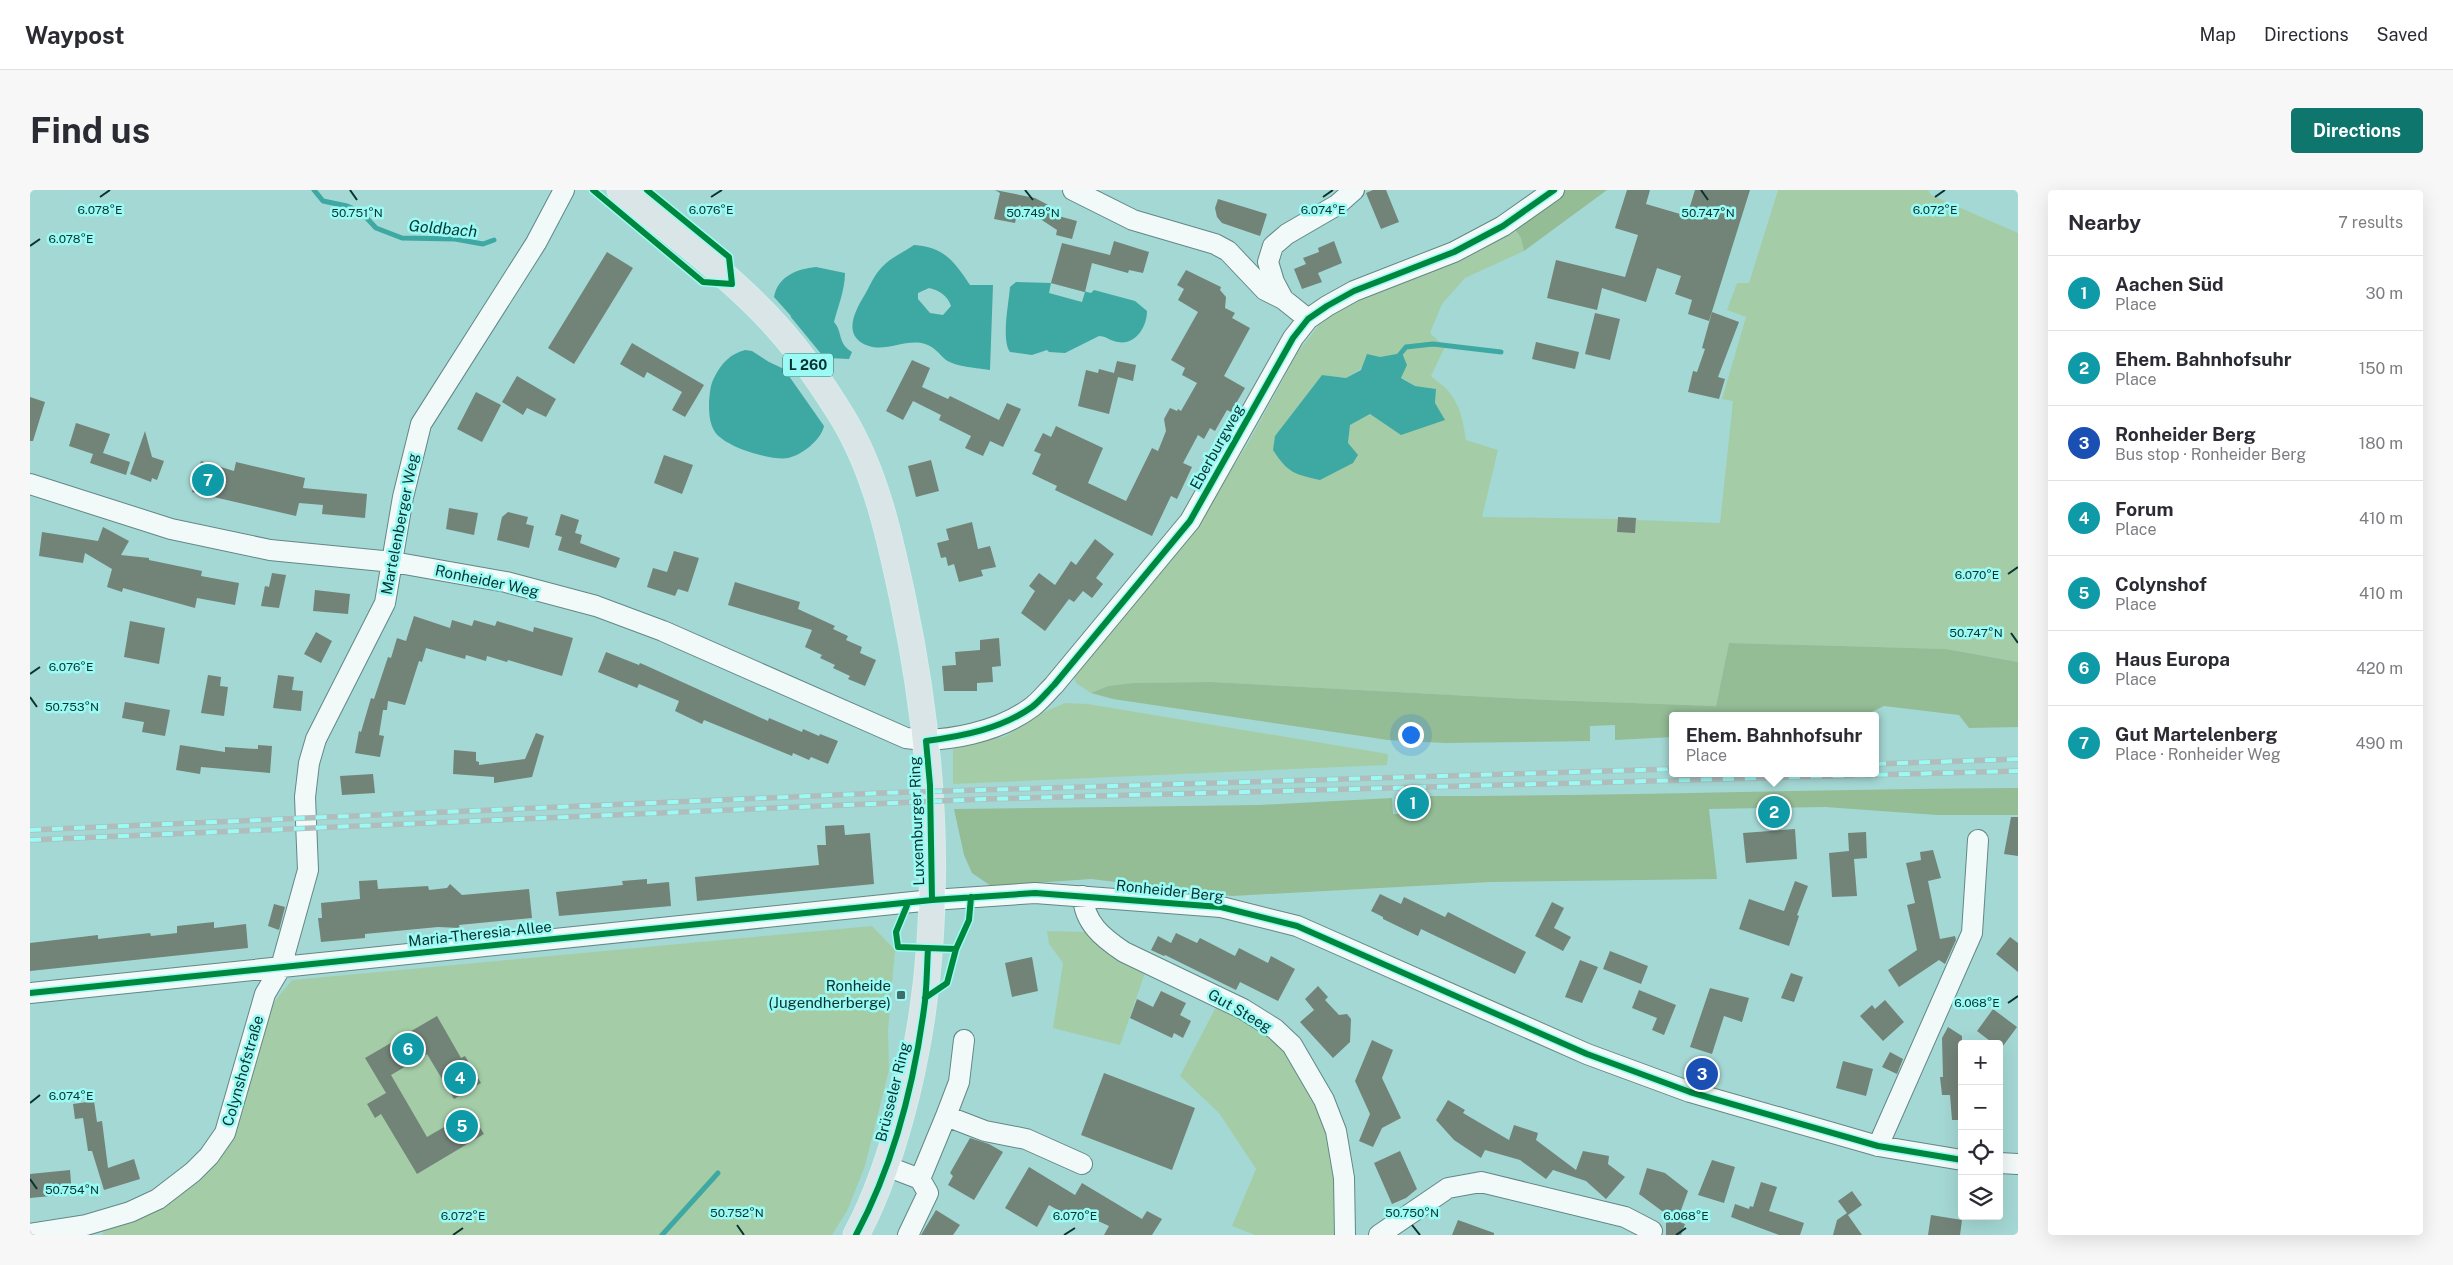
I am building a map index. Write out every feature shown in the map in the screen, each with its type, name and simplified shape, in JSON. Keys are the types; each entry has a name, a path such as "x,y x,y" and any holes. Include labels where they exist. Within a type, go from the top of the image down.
{"main road":[{"name":"Luxemburger Ring","path":"620,190 732,284 778,328 820,380 845,421 864,461 890,539 912,642 926,741 930,793 932,900"},
{"name":"Brüsseler Ring","path":"856,1235 886,1166 900,1122 922,1026 932,900"}],"street":[{"name":"Martelenberger Weg","path":"281,967 308,870 305,797 309,763 316,739 385,603 403,497 421,424 536,243 564,190"},
{"path":"1073,190 1133,220 1214,244 1228,252 1265,290 1283,299 1308,319"},
{"path":"1283,299 1274,282 1268,262 1273,246 1287,234 1337,205 1354,190"},
{"name":"Eberburgweg","path":"926,741 987,729 1011,721 1034,706 1054,685 1190,521 1293,338 1308,319 1354,291 1454,252 1503,226 1554,190"},
{"name":"Ronheider Weg","path":"30,484 171,529 270,550 393,562 506,582 596,606 664,631 906,738 926,741"},
{"path":"1878,1146 1972,933 1978,840"},
{"name":"Ronheider Berg","path":"932,900 1035,894 1083,896 1220,907 1297,926 1587,1054 1732,1106 1878,1146 1958,1159"},
{"name":"Gut Steeg","path":"1083,896 1084,909 1097,932 1107,941 1124,952 1244,1008 1275,1029 1292,1045 1324,1100 1336,1131 1344,1178 1345,1235"},
{"name":"Maria-Theresia-Allee","path":"30,993 932,900"},
{"name":"Colynshofstraße","path":"30,1234 87,1230 130,1212 158,1199 193,1172 209,1156 225,1133 265,994 281,967"},
{"path":"908,1235 928,1193 920,1179 959,1082 964,1040"},
{"path":"946,1116 985,1131 1026,1139 1082,1164"},
{"path":"2003,1163 2018,1164"},
{"name":"Brüsseler Ring","path":"886,1166 920,1179"},
{"path":"1379,1235 1448,1188 1481,1182 1625,1217 1652,1231"}],"green space":[{"path":"1563,190 1607,190 1524,251 1521,238 1514,228"},
{"path":"1778,190 1928,190 1931,195 2018,233 2018,662 1946,649 1729,643 1716,706 1547,700 1211,682 1133,683 1108,686 1091,693 1076,683 1073,675 1200,519 1247,445 1299,350 1320,324 1353,300 1514,228 1521,238 1524,251 1465,278 1442,304 1430,333 1445,347 1431,376 1453,397 1461,415 1466,440 1498,450 1482,517 1618,519 1618,517 1637,518 1637,520 1720,523 1733,401 1722,399 1746,317 1727,310 1737,283 1749,283","holes":["1402,353 1401,377 1415,386 1436,389 1435,403 1401,434 1370,414 1350,425 1348,443 1275,436 1322,375 1346,378 1380,357"]},
{"path":"1729,643 1946,649 2018,662 2018,727 1969,728 1959,715 1884,706 1872,712 1669,712 1669,737 1615,740 1615,725 1590,726 1590,741 1445,743 1388,740 1113,699 1091,693 1108,686 1133,683 1211,682 1547,700 1716,706"},
{"path":"1065,703 1088,704 1388,754 1387,765 953,784 953,749 1006,736 1044,712"},
{"path":"2018,788 2018,815 1937,815 1825,807 1709,809 1717,879 1490,882 1232,896 1091,879 991,886 972,873 964,855 954,809 1260,805 1392,798 1393,814 1428,814 1427,796"},
{"path":"872,926 895,950 888,1031 889,1070 865,1166 847,1211 832,1235 103,1235 103,1227 207,1170 269,1008 292,980"},
{"path":"1047,931 1086,932 1100,947 1146,970 1120,1045 1053,1028 1063,963 1049,944"},
{"path":"1217,1005 1266,1031 1280,1043 1320,1113 1331,1141 1340,1197 1338,1235 1255,1235 1232,1226 1256,1169 1219,1113 1180,1076"}],"water":[{"path":"914,245 924,246 941,252 953,262 970,285 993,285 990,370 961,366 950,362 925,344 911,343 876,347 860,342 855,336 853,330 854,316 874,277 885,264","holes":["929,288 943,294 950,302 951,306 943,315 930,313 918,299 918,293"]},
{"path":"816,267 845,273 843,292 834,322 844,345 852,352 849,359 828,358 794,368 783,331 791,316 774,297 780,284 789,275"},
{"path":"1016,282 1051,283 1091,293 1094,290 1135,301 1147,311 1145,324 1138,335 1128,342 1099,336 1065,353 1049,352 1047,350 1032,355 1010,352 1006,339 1006,321 1010,287"},
{"path":"745,350 752,351 784,369 824,426 815,441 799,454 788,458 760,455 728,443 715,432 710,417 709,402 713,379 727,360"},
{"path":"1402,353 1407,365 1401,378 1415,386 1436,389 1435,403 1445,420 1401,435 1370,414 1350,425 1348,443 1358,455 1353,463 1320,480 1298,474 1283,464 1273,450 1275,436 1322,375 1346,378 1361,370 1367,354 1380,357"}],"pier":[{"path":"1051,283 1085,292 1082,302 1049,293"},
{"path":"780,307 790,316 827,361 792,370 784,358 780,331 788,316"}],"building":[{"path":"995,190 1035,198 1054,208 1051,214 1077,221 1072,239 1056,235 1057,230 1019,205 1015,223 994,219 1000,193"},
{"path":"1373,190 1386,190 1399,222 1381,229 1366,193"},
{"path":"1627,190 1650,190 1646,204 1687,216 1695,190 1750,190 1709,321 1688,314 1692,300 1675,294 1681,276 1657,268 1646,302 1602,288 1597,310 1547,298 1556,260 1625,277 1638,235 1615,228"},
{"path":"1218,199 1267,214 1260,236 1222,223 1217,217 1215,208"},
{"path":"1114,241 1149,252 1143,273 1129,270 1128,273 1092,263 1085,292 1051,283 1062,243 1110,255"},
{"path":"1334,241 1342,263 1318,273 1322,282 1302,289 1294,269 1306,264 1303,258 1319,252 1318,248"},
{"path":"607,252 633,268 574,364 548,348"},
{"path":"1186,270 1221,287 1220,290 1226,297 1225,308 1235,313 1232,318 1250,328 1224,376 1245,388 1231,412 1227,410 1215,431 1210,428 1204,439 1198,435 1183,463 1192,467 1177,499 1171,496 1152,536 1055,490 1057,486 1032,474 1041,454 1034,451 1043,433 1051,437 1056,426 1103,448 1088,483 1126,501 1152,448 1158,451 1166,431 1164,419 1170,408 1181,411 1197,383 1182,375 1185,368 1171,360 1198,312 1178,300 1184,289 1177,285"},
{"path":"1712,312 1739,322 1718,377 1725,379 1719,399 1688,392 1693,371 1697,372 1705,349 1702,348"},
{"path":"1595,313 1620,319 1610,360 1585,354"},
{"path":"1536,342 1579,352 1575,369 1532,359"},
{"path":"632,343 704,385 685,417 672,410 682,392 647,372 644,378 620,364"},
{"path":"912,360 930,368 922,387 948,399 950,396 999,420 1007,403 1021,409 1003,447 990,441 983,456 965,448 971,436 939,420 941,415 913,401 903,420 886,411"},
{"path":"1117,361 1136,365 1133,381 1118,377 1109,414 1078,406 1086,370 1098,373 1099,369 1114,373"},
{"path":"517,376 556,399 546,417 527,408 523,415 502,402"},
{"path":"476,392 501,405 482,442 457,429"},
{"path":"30,397 45,402 33,441 30,441"},
{"path":"76,423 110,434 103,453 130,462 126,475 90,463 93,454 69,446"},
{"path":"145,431 152,457 164,461 157,480 152,478 151,482 130,474"},
{"path":"664,455 693,465 682,494 654,483"},
{"path":"931,460 939,491 916,497 908,466"},
{"path":"201,461 234,471 236,462 305,478 303,488 367,494 365,518 322,514 323,505 299,503 296,516 192,492"},
{"path":"449,508 478,513 474,535 446,529"},
{"path":"508,512 528,517 526,524 534,526 529,548 497,540 502,517"},
{"path":"561,514 579,520 575,533 582,535 580,543 620,558 616,568 558,550 562,537 555,535"},
{"path":"1618,517 1636,518 1635,533 1617,532"},
{"path":"972,522 978,549 990,546 996,567 981,570 983,576 959,582 954,564 948,566 946,557 941,558 937,543 949,540 946,529"},
{"path":"103,527 129,541 121,555 149,558 149,560 202,571 201,576 239,583 235,605 197,598 195,608 123,588 122,592 107,587 112,569 85,553 83,563 39,556 42,532 98,541"},
{"path":"1095,539 1114,554 1096,578 1103,584 1092,598 1083,591 1074,602 1069,599 1045,631 1021,613 1035,591 1029,586 1039,573 1055,585 1071,561 1076,565"},
{"path":"674,551 699,558 688,592 678,589 675,596 647,587 653,568 667,572"},
{"path":"272,573 286,575 279,608 261,606 265,586 269,587"},
{"path":"735,582 800,602 798,609 835,626 833,629 848,636 846,640 862,647 860,653 876,660 865,686 848,679 850,676 833,668 835,665 820,658 822,655 805,647 812,630 728,605"},
{"path":"315,590 350,594 348,614 313,611"},
{"path":"414,616 450,628 452,620 472,626 474,620 495,626 497,621 533,632 534,627 573,638 562,676 508,660 507,662 487,656 486,661 466,655 465,659 426,648 422,662 419,661 405,705 388,701 387,710 383,710 379,735 384,736 380,757 355,753 359,731 361,732 371,698 374,699 388,657 391,658 397,638 406,641"},
{"path":"130,621 165,628 159,664 124,657"},
{"path":"316,632 332,641 321,663 304,654"},
{"path":"999,638 1001,666 992,667 993,682 977,683 977,691 944,691 942,666 956,665 955,652 980,650 980,640"},
{"path":"606,652 639,665 640,663 768,721 769,718 802,732 803,729 838,741 828,764 811,757 809,760 793,753 792,756 704,720 702,724 675,711 679,701 639,684 637,688 598,672"},
{"path":"208,675 221,677 220,686 228,687 224,716 201,713"},
{"path":"278,675 294,677 292,690 303,691 301,711 273,708"},
{"path":"125,702 170,710 165,736 142,732 144,722 122,718"},
{"path":"536,733 544,736 532,777 494,783 494,777 453,774 454,750 476,752 476,761 479,762 479,765 525,759"},
{"path":"180,745 225,752 225,747 258,749 258,745 272,746 270,773 201,767 200,774 176,770"},
{"path":"373,774 375,793 342,795 340,776"},
{"path":"1401,796 1424,796 1424,810 1401,811"},
{"path":"2011,817 2018,817 2018,856 2004,854"},
{"path":"844,825 845,835 870,833 874,884 697,901 695,877 819,865 817,845 826,845 825,826"},
{"path":"1795,829 1797,859 1746,863 1743,833"},
{"path":"1866,832 1867,858 1854,859 1857,896 1832,897 1829,853 1849,851 1848,833"},
{"path":"1933,850 1941,878 1928,881 1940,939 1955,936 1956,940 1945,964 1939,960 1899,987 1888,970 1917,950 1907,905 1915,903 1906,863 1921,860 1920,852"},
{"path":"647,879 647,884 669,882 671,906 559,916 556,892 623,885 622,881"},
{"path":"377,880 378,889 428,886 429,890 447,888 450,884 462,895 529,889 532,918 459,925 460,928 438,927 365,934 365,938 321,942 318,918 322,918 321,903 360,899 359,881"},
{"path":"1795,881 1808,886 1797,915 1799,916 1789,946 1739,929 1749,899 1784,911"},
{"path":"1380,894 1401,904 1404,897 1445,917 1448,912 1526,952 1515,974 1421,929 1418,936 1371,911"},
{"path":"1552,902 1564,908 1554,928 1571,937 1563,951 1535,936"},
{"path":"274,904 285,907 279,930 268,926"},
{"path":"214,922 214,928 246,924 248,948 30,971 30,943 98,935 98,939 150,933 151,936 177,933 177,926"},
{"path":"1176,933 1197,943 1200,938 1235,956 1239,948 1268,963 1271,956 1295,969 1278,1001 1240,982 1236,990 1151,950 1158,936 1171,943"},
{"path":"2010,937 2018,943 2018,972 1996,954"},
{"path":"1610,951 1648,966 1641,984 1603,969"},
{"path":"1032,957 1038,991 1012,997 1005,963"},
{"path":"1580,960 1598,967 1582,1003 1565,997"},
{"path":"1791,973 1803,977 1794,1002 1781,998"},
{"path":"1318,986 1328,997 1325,1000 1339,1015 1347,1014 1351,1019 1350,1042 1333,1058 1300,1022 1314,1010 1305,999"},
{"path":"1710,988 1749,998 1742,1022 1724,1016 1712,1054 1690,1047"},
{"path":"1639,990 1676,1005 1664,1035 1652,1030 1657,1018 1632,1008"},
{"path":"1161,991 1186,1003 1180,1015 1191,1021 1183,1038 1174,1033 1172,1038 1130,1018 1137,999 1153,1007"},
{"path":"1885,1000 1904,1022 1883,1041 1860,1016 1872,1005 1875,1009"},
{"path":"1993,1009 2017,1027 2003,1046 2003,1040 1989,1040 1977,1031"},
{"path":"437,1016 461,1058 465,1056 481,1083 454,1099 427,1054 391,1075 427,1137 470,1112 484,1134 417,1174 381,1114 375,1118 367,1104 386,1093 365,1058"},
{"path":"1948,1027 1962,1036 1962,1040 1958,1040 1958,1120 1952,1120 1950,1095 1942,1095 1940,1077 1943,1077 1942,1038"},
{"path":"1372,1040 1393,1050 1382,1078 1401,1118 1382,1128 1373,1147 1359,1141 1370,1114 1355,1081"},
{"path":"1890,1052 1903,1059 1897,1074 1882,1067"},
{"path":"1843,1061 1873,1069 1866,1096 1836,1088"},
{"path":"1104,1073 1195,1108 1172,1170 1081,1135"},
{"path":"1448,1100 1465,1110 1463,1113 1509,1140 1514,1125 1538,1133 1536,1140 1576,1170 1583,1151 1609,1156 1608,1164 1625,1177 1606,1199 1586,1181 1553,1170 1546,1179 1520,1160 1485,1150 1481,1158 1454,1140 1436,1120"},
{"path":"94,1101 97,1122 102,1121 108,1168 134,1159 140,1179 104,1190 92,1151 88,1151 83,1118 75,1119 73,1104"},
{"path":"970,1138 989,1144 1003,1152 974,1200 948,1185 953,1176 950,1173"},
{"path":"1400,1151 1417,1189 1406,1198 1392,1204 1374,1163"},
{"path":"1712,1160 1735,1167 1724,1203 1698,1195"},
{"path":"1029,1167 1075,1195 1082,1183 1142,1219 1147,1211 1162,1219 1152,1235 1104,1235 1109,1226 1085,1215 1079,1222 1049,1205 1037,1227 1005,1208"},
{"path":"1647,1168 1665,1173 1688,1191 1677,1221 1685,1224 1681,1235 1666,1235 1666,1214 1639,1194"},
{"path":"70,1170 72,1194 30,1198 30,1174"},
{"path":"1761,1182 1777,1187 1769,1211 1804,1223 1800,1235 1779,1235 1731,1217 1735,1204 1749,1209 1750,1206 1753,1207"},
{"path":"1852,1191 1862,1205 1848,1215 1862,1235 1833,1235 1837,1220 1847,1213 1838,1201"},
{"path":"936,1210 960,1225 953,1235 921,1235"},
{"path":"1931,1215 1962,1220 1960,1235 1928,1235"},
{"path":"1458,1220 1494,1233 1494,1235 1452,1235"}],"waterway":[{"name":"Goldbach","path":"314,190 323,201 347,206 361,212 376,228 402,238 455,239 483,244 494,240"},
{"path":"1397,358 1406,347 1433,344 1501,352"},
{"path":"662,1235 718,1173"}],"railway":[{"path":"1879,764 2018,759"},
{"path":"30,830 881,793 1669,769"},
{"path":"1879,775 2018,771"},
{"path":"30,840 986,799 1797,777"}],"cycle path":[{"path":"593,190 703,282 732,284 729,257 647,190"},
{"path":"932,900 930,785 926,741 968,734 1008,721 1032,707 1054,685 1190,521 1293,338 1308,319 1354,291 1454,252 1503,226 1554,190"},
{"path":"30,993 932,900 1035,893 1221,907 1297,926 1587,1054 1690,1092 1878,1146 1958,1159"},
{"path":"925,998 947,983 956,949 969,920 971,897"},
{"path":"908,903 896,932 898,947 956,949"},
{"path":"856,1235 892,1151 909,1091 925,1001 928,948"}],"place":[{"name":"Gut Martelenberg","path":"208,480"},
{"name":"Aachen Süd","path":"1413,803"},
{"name":"Ehem. Bahnhofsuhr","path":"1774,812"},
{"name":"Ronheide (Jugendherberge)","path":"901,995"},
{"name":"Haus Europa","path":"408,1049"},
{"name":"Ronheider Berg","path":"1702,1074"},
{"name":"Forum","path":"460,1078"},
{"name":"Colynshof","path":"462,1126"}]}
